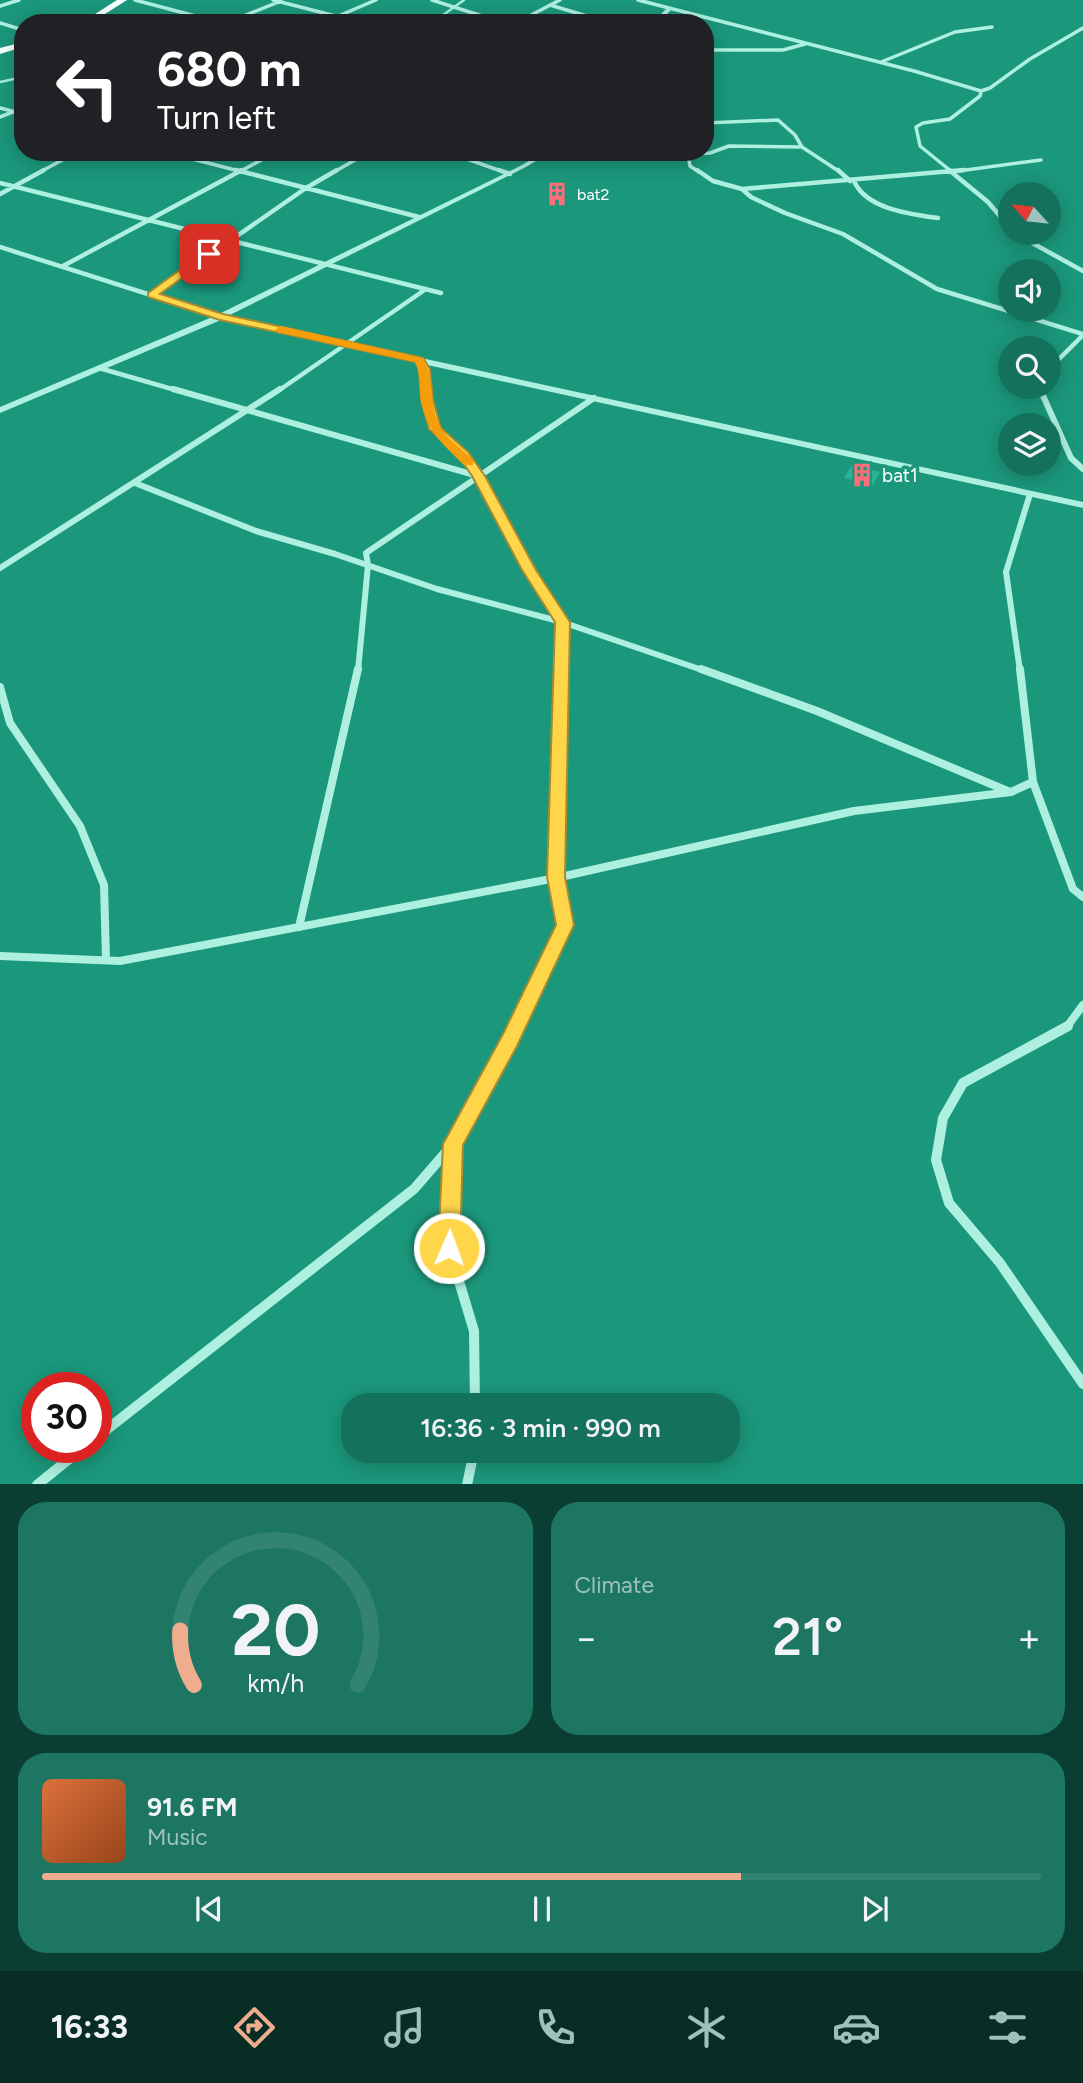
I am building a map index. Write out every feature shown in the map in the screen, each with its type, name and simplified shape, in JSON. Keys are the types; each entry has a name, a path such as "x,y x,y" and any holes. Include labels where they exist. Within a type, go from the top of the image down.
{"main road":[{"path":"99,14 122,0"}],"street":[{"path":"0,6 19,0"},
{"path":"135,0 189,14"},
{"path":"274,0 330,14"},
{"path":"342,14 376,0"},
{"path":"432,0 475,14"},
{"path":"533,14 560,0"},
{"path":"638,0 693,14"},
{"path":"248,14 282,1"},
{"path":"550,5 578,14"},
{"path":"664,14 670,8"},
{"path":"714,19 981,91 990,88 1030,59 1083,28"},
{"path":"881,62 955,32 992,27"},
{"path":"714,50 783,50 806,43"},
{"path":"981,91 980,96 950,119 923,123 915,130 920,146 988,201 998,213"},
{"path":"0,108 14,111"},
{"path":"0,117 14,111"},
{"path":"714,123 778,120 795,135 802,147 831,164 852,181 859,193 870,200 910,215 937,218"},
{"path":"714,152 729,146 802,147"},
{"path":"743,190 951,172 1041,160"},
{"path":"0,194 61,161"},
{"path":"201,161 419,217"},
{"path":"63,266 259,161"},
{"path":"152,295 306,188 353,161"},
{"path":"473,161 510,174"},
{"path":"0,410 220,317 533,161"},
{"path":"689,161 690,166 701,176 743,190 767,205 852,239 937,289 1083,335 1061,357"},
{"path":"0,183 441,293"},
{"path":"1036,245 1083,271"},
{"path":"0,247 220,317 1083,505"},
{"path":"0,568 250,410 426,289"},
{"path":"112,1425 414,1189 453,1144 510,1040 565,925 556,877 562,622 529,570 478,476 463,454 435,429 427,400 424,369 419,360"},
{"path":"99,368 478,476"},
{"path":"299,927 337,770 361,654 368,565 366,553 594,398"},
{"path":"1044,399 1071,458 1083,469"},
{"path":"135,483 256,531 437,589 562,622 817,711 1011,792"},
{"path":"1030,494 1006,572 1031,747 1033,782 1073,889 1083,897"},
{"path":"0,687 10,723 80,826 104,885 106,960"},
{"path":"0,957 120,961 556,877 854,811 1011,792 1033,782"},
{"path":"1083,1005 1065,1030 963,1083 943,1118 936,1160 949,1203 1000,1264 1083,1384"},
{"path":"453,1144 449,1248 474,1331 475,1393"},
{"path":"38,1484 64,1463"},
{"path":"467,1484 472,1463"}],"building":[{"name":"bat1","path":"852,465 880,472 873,485 844,478"}],"waterway":[{"path":"445,14 464,0"},
{"path":"0,82 14,79"}],"slow traffic":[{"path":"281,330 419,360 424,369 427,400 435,429 469,462"}],"place":[{"name":"bat2","path":"557,194"},
{"name":"bat1","path":"862,475"}],"route":[{"path":"209,254 152,295 220,317 419,360 424,369 427,400 435,429 463,454 478,476 529,570 562,622 556,877 565,925 510,1040 453,1144 449,1248"}]}
